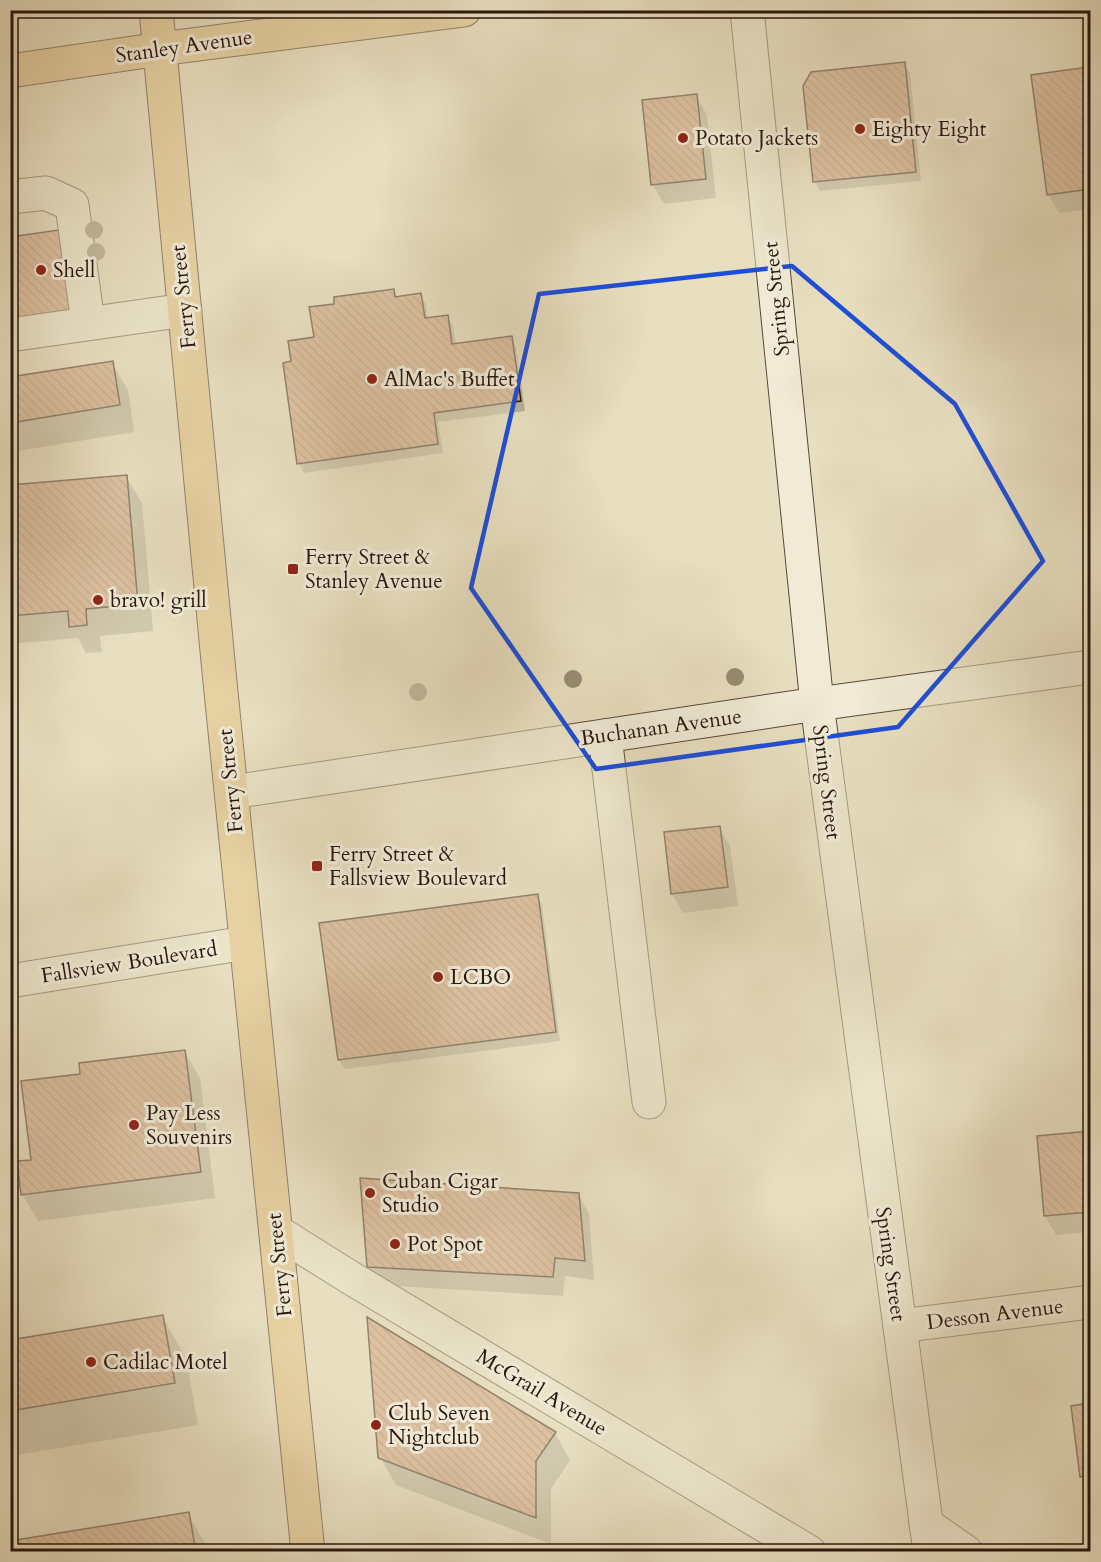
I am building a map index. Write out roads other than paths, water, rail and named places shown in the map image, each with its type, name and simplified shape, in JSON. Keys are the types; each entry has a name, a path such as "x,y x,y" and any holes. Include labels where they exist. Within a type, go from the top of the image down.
{"main road":[{"name":"Ferry Street","path":"156,10 246,943 308,1551"},
{"name":"Stanley Avenue","path":"10,71 160,49 464,10"}],"street":[{"name":"Spring Street","path":"747,10 817,704 928,1538"},
{"path":"10,197 46,193 72,206 88,323"},
{"path":"10,335 185,310"},
{"name":"Buchanan Avenue","path":"232,792 817,704 1090,667"},
{"path":"605,736 649,1102"},
{"name":"Fallsview Boulevard","path":"10,981 246,943"},
{"name":"McGrail Avenue","path":"276,1231 809,1551"},
{"name":"Desson Avenue","path":"900,1326 1090,1302"},
{"path":"928,1538 966,1551"}],"place":[{"name":"Eighty Eight","path":"860,129"},
{"name":"Potato Jackets","path":"683,138"},
{"name":"Shell","path":"41,270"},
{"name":"AlMac's Buffet","path":"372,379"},
{"name":"Ferry Street & Stanley Avenue","path":"293,569"},
{"name":"bravo! grill","path":"98,600"},
{"name":"Ferry Street & Fallsview Boulevard","path":"317,866"},
{"name":"LCBO","path":"438,977"},
{"name":"Pay Less Souvenirs","path":"134,1125"},
{"name":"Cuban Cigar Studio","path":"370,1193"},
{"name":"Pot Spot","path":"395,1244"},
{"name":"Cadilac Motel","path":"91,1362"},
{"name":"Club Seven Nightclub","path":"376,1425"}]}
